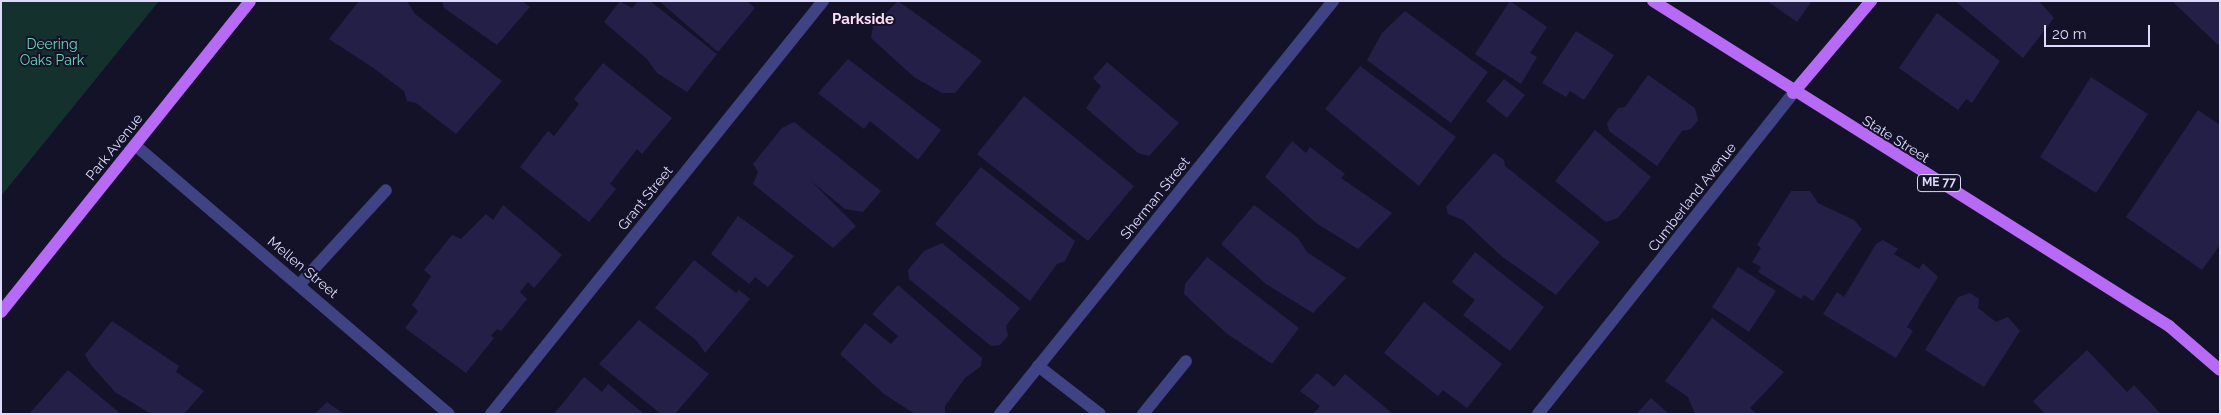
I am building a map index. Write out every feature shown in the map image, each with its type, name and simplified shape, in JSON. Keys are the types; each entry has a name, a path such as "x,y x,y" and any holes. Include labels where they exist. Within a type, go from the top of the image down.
{"main road":[{"name":"Park Avenue","path":"1,312 250,1"},
{"name":"State Street","path":"1653,1 1793,93 2169,326 2220,370"},
{"name":"Cumberland Avenue","path":"1793,93 1871,1"}],"street":[{"name":"Grant Street","path":"491,414 823,1"},
{"name":"Sherman Street","path":"1000,414 1334,1"},
{"name":"Cumberland Avenue","path":"1538,414 1793,93"},
{"name":"Mellen Street","path":"135,145 450,414"},
{"path":"300,284 386,190"},
{"path":"1143,414 1186,361"},
{"path":"1038,366 1100,414"}],"green space":[{"name":"Deering Oaks Park","path":"1,1 159,1 1,196"}],"building":[{"path":"359,1 407,1 415,14 502,81 456,134 416,103 407,101 404,91 372,67 329,39"},
{"path":"442,1 522,1 530,7 497,45 444,8"},
{"path":"620,1 632,8 638,1 650,1 717,54 687,92 657,73 647,59 604,22"},
{"path":"659,1 747,1 755,8 718,52"},
{"path":"898,1 982,61 955,93 942,93 914,77 871,38 873,26"},
{"path":"1510,1 1547,27 1530,53 1537,57 1521,84 1475,54"},
{"path":"1767,1 1812,1 1797,22"},
{"path":"1955,1 2039,1 2054,18 2023,58"},
{"path":"2172,1 2220,1 2220,43 2218,45"},
{"path":"1405,11 1488,72 1451,123 1367,60 1382,33"},
{"path":"1937,13 2000,61 1972,103 1966,99 1958,110 1899,68"},
{"path":"1576,31 1614,55 1584,100 1570,91 1566,97 1542,83"},
{"path":"848,59 941,130 918,160 870,121 864,129 818,93"},
{"path":"1107,62 1179,123 1149,156 1138,153 1086,108 1101,86 1093,78"},
{"path":"603,63 672,118 642,154 637,149 610,184 616,189 589,222 520,167 548,131 554,136 579,104 574,99"},
{"path":"1360,66 1456,137 1419,186 1325,109"},
{"path":"1648,75 1695,108 1698,120 1691,129 1682,131 1657,166 1609,131 1607,123 1618,108 1625,107"},
{"path":"2091,77 2148,114 2096,193 2040,157"},
{"path":"1504,79 1525,95 1507,118 1486,101"},
{"path":"1024,96 1134,186 1088,241 977,154"},
{"path":"2198,110 2220,125 2220,245 2202,270 2126,217"},
{"path":"794,122 881,191 863,212 845,209 811,181 856,226 833,248 753,184 758,172 753,164 782,128"},
{"path":"1595,130 1651,177 1618,218 1606,222 1555,181"},
{"path":"1292,141 1306,153 1310,147 1345,174 1341,178 1392,213 1358,249 1316,223 1265,177"},
{"path":"1494,153 1504,160 1505,166 1600,242 1556,295 1500,255 1463,220 1448,214 1446,207"},
{"path":"981,167 1075,241 1065,261 1057,264 1030,301 935,224"},
{"path":"1791,191 1810,191 1818,203 1854,220 1862,229 1813,301 1804,295 1801,299 1758,272 1761,267 1752,262 1761,248 1757,245"},
{"path":"503,205 562,255 534,288 528,282 520,292 527,299 501,331 497,329 491,336 494,338 466,373 405,328 418,311 412,305 431,276 424,270 452,235 461,239 486,214 493,220"},
{"path":"1254,205 1298,238 1307,252 1346,278 1313,313 1266,284 1221,244"},
{"path":"738,216 794,256 768,287 755,277 749,284 711,254"},
{"path":"1883,240 1898,249 1894,254 1919,269 1923,263 1938,277 1907,327 1913,331 1896,358 1823,314 1837,292 1844,297 1876,244"},
{"path":"942,243 1020,308 1006,326 1008,336 1000,345 991,346 909,279 908,270 924,251"},
{"path":"1475,252 1544,307 1510,351 1463,315 1475,300 1452,282"},
{"path":"1207,257 1299,328 1272,364 1226,333 1184,294 1185,284"},
{"path":"694,260 736,293 739,290 750,299 705,353 697,341 655,308"},
{"path":"1738,267 1776,291 1749,332 1712,307"},
{"path":"898,285 982,358 981,366 965,378 945,406 945,414 915,414 884,394 840,354 865,323 891,344 898,336 872,314"},
{"path":"1970,293 1979,299 1978,308 1996,322 2008,317 2020,331 1984,387 1925,350 1958,297"},
{"path":"1424,302 1502,364 1467,408 1443,390 1438,396 1384,353"},
{"path":"1712,318 1784,372 1750,408 1757,414 1695,414 1688,397 1665,381"},
{"path":"639,320 709,374 675,414 661,414 599,364"},
{"path":"112,321 179,366 176,372 204,391 184,414 151,414 115,392 91,365 85,355"},
{"path":"2087,350 2127,392 2134,385 2161,414 2045,414 2033,401"},
{"path":"68,370 121,414 29,414"},
{"path":"1317,373 1334,387 1345,374 1393,414 1313,414 1320,406 1300,391"},
{"path":"584,377 602,392 608,384 644,414 554,414"},
{"path":"1651,398 1669,414 1636,414"},
{"path":"327,402 344,414 315,414"}],"district":[{"name":"Parkside","path":"863,20"}]}
